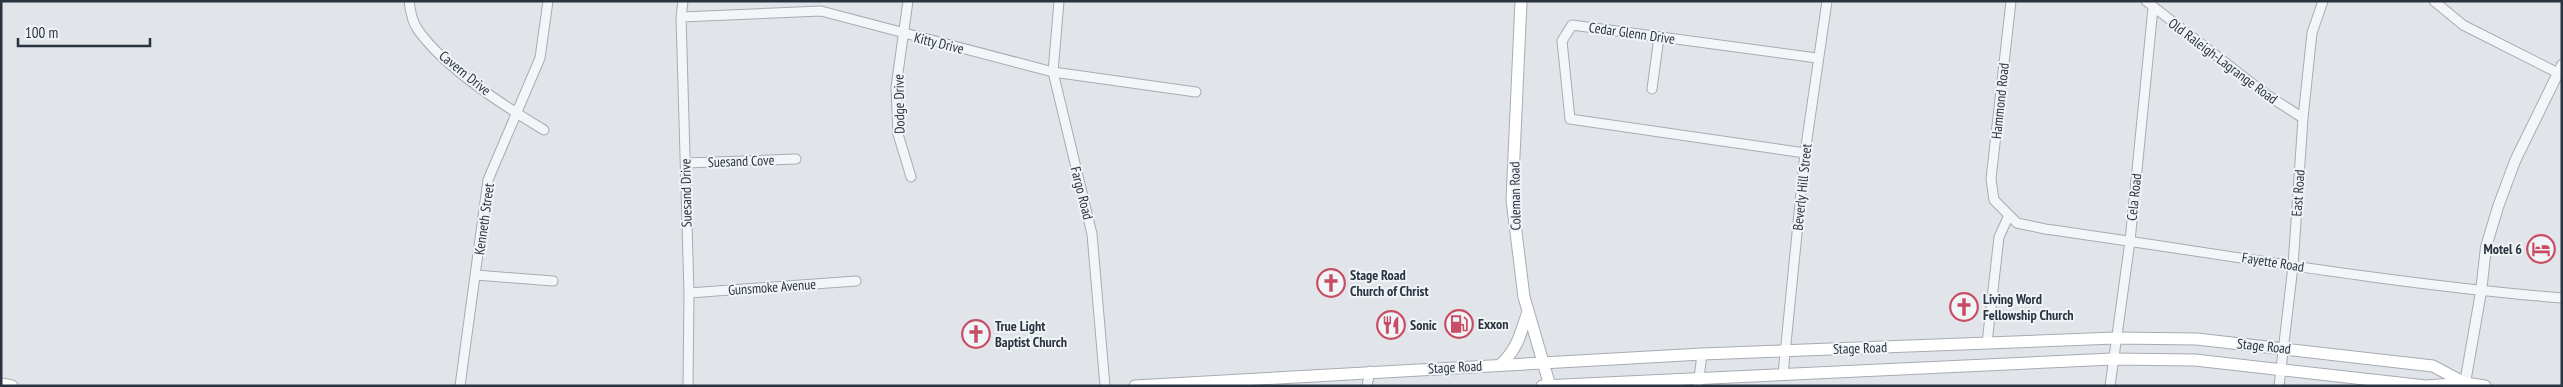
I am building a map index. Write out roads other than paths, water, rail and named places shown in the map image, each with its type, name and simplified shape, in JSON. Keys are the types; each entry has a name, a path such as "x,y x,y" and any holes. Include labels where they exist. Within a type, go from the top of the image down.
{"main road":[{"name":"Coleman Road","path":"1521,1 1512,200 1517,253 1528,312 1550,386"},
{"path":"1500,365 1512,355 1517,346 1528,312"},
{"name":"Stage Road","path":"1135,386 1370,371 1702,354 2115,338 2196,339 2283,347 2433,366 2465,385"},
{"name":"Stage Road","path":"1542,386 1698,382 1783,374 2112,359 2196,360 2426,386 2465,385"},
{"path":"1,384 12,386"},
{"path":"2465,385 2485,386"}],"street":[{"name":"Cavern Drive","path":"409,1 417,29 444,59 516,113 544,130"},
{"name":"Kenneth Street","path":"460,386 488,180 540,58 548,1"},
{"name":"Suesand Drive","path":"683,1 681,17 689,293 688,386"},
{"name":"Dodge Drive","path":"908,1 896,87 898,134 911,177"},
{"name":"Fargo Road","path":"1060,1 1053,72 1092,234 1105,386"},
{"name":"Beverly Hill Street","path":"1783,374 1805,153 1827,1"},
{"name":"Hammond Road","path":"1994,200 1991,179 2010,1"},
{"name":"Old Raleigh-Lagrange Road","path":"2146,1 2267,95 2303,118"},
{"name":"East Road","path":"2279,386 2293,266 2303,118 2312,33 2323,1"},
{"path":"2434,1 2463,25 2560,69 2515,161 2498,207 2486,247 2482,292 2465,385"},
{"name":"Cela Road","path":"2110,386 2112,359 2130,241 2153,8"},
{"name":"Kitty Drive","path":"681,17 822,11 1053,72 1196,92"},
{"name":"Cedar Glenn Drive","path":"1805,153 1570,120 1562,41 1572,25 1818,58"},
{"path":"1652,89 1659,37"},
{"name":"Suesand Cove","path":"686,163 796,159"},
{"name":"Fayette Road","path":"1994,200 2017,222 2045,229 2482,292 2562,298"},
{"path":"1987,343 1999,237 2009,215"},
{"path":"476,275 553,281"},
{"name":"Gunsmoke Avenue","path":"689,293 856,281"},
{"path":"1698,382 1702,354"},
{"path":"1367,386 1370,371"}],"place":[{"name":"Motel 6","path":"2541,249"},
{"name":"Stage Road Church of Christ","path":"1331,283"},
{"name":"Living Word Fellowship Church","path":"1964,307"},
{"name":"Exxon","path":"1459,324"},
{"name":"Sonic","path":"1391,325"},
{"name":"True Light Baptist Church","path":"976,334"}]}
